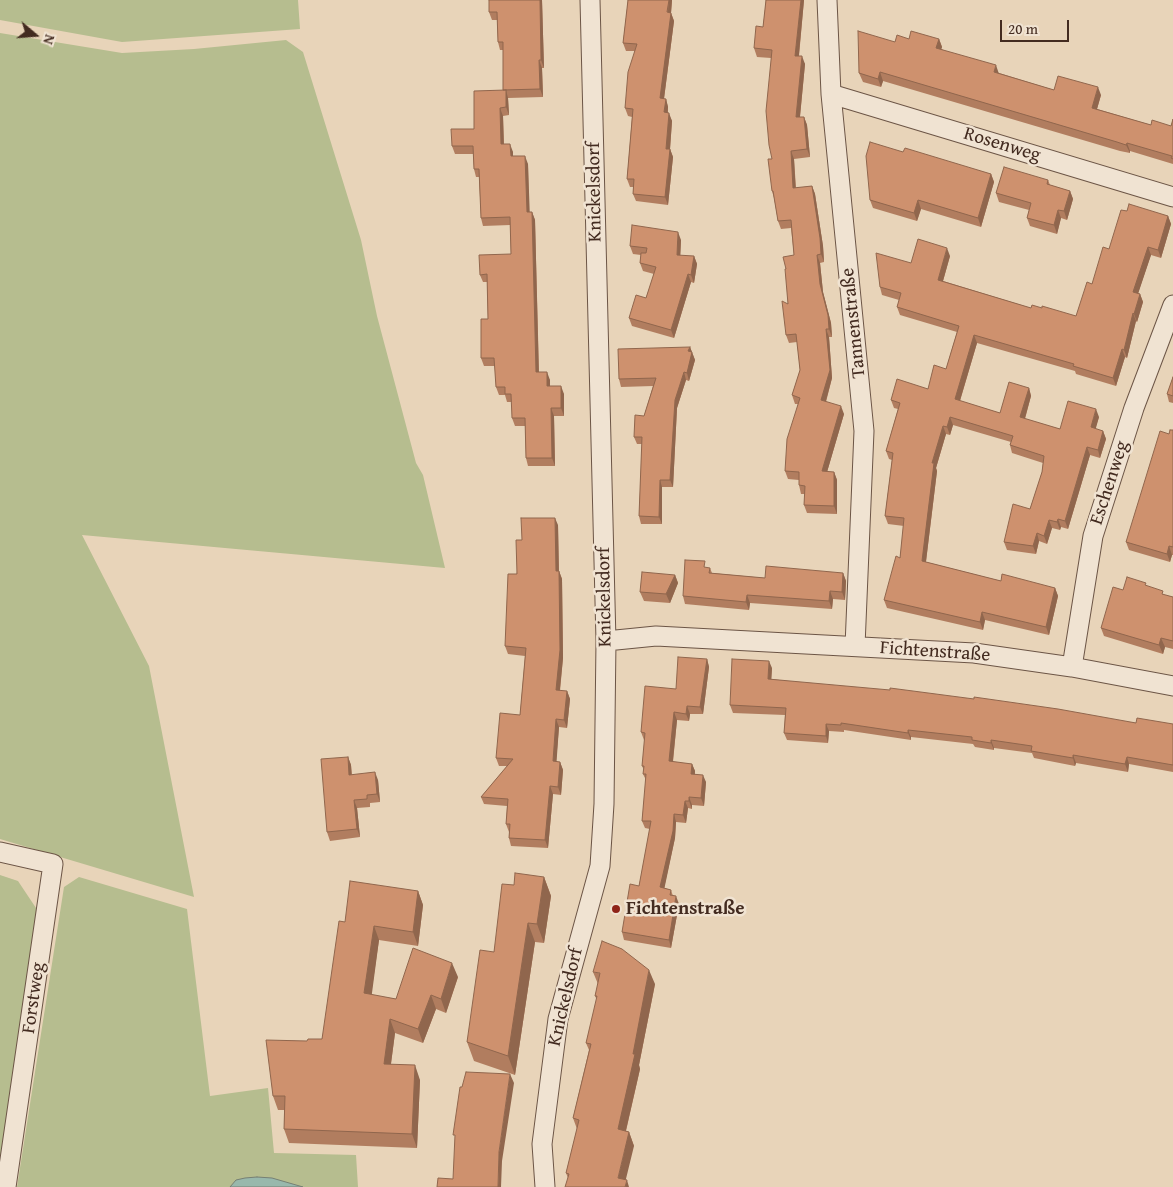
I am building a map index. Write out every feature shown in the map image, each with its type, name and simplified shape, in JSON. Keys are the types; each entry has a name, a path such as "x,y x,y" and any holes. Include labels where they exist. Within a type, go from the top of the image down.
{"street":[{"name":"Knickelsdorf","path":"545,1187 542,1144 558,1019 600,866 604,804 606,641 590,0"},
{"name":"Tannenstraße","path":"827,0 831,94 864,431 855,646"},
{"name":"Rosenweg","path":"831,94 1173,197"},
{"name":"Eschenweg","path":"1072,667 1093,536 1134,408 1173,305"},
{"name":"Fichtenstraße","path":"606,641 656,636 974,653 1072,667 1173,686"},
{"name":"Forstweg","path":"0,852 53,864 6,1187"}],"green space":[{"path":"0,0 298,0 300,29 122,42 0,20"},
{"path":"0,33 122,53 194,49 286,40 303,52 361,240 377,316 416,463 423,475 445,568 82,535 149,666 194,897 0,839"},
{"path":"0,875 18,881 38,911 0,1160"},
{"path":"79,877 187,909 210,1096 268,1088 274,1153 356,1155 358,1187 17,1187 64,887"}],"shaded area":[{"path":"257,1177 272,1178 303,1187 230,1187 236,1180"}],"building":[{"path":"489,0 540,0 540,89 503,90 503,42 498,42 497,12 489,12"},
{"path":"628,0 669,0 667,12 671,13 660,98 666,99 664,112 669,113 666,149 670,149 665,197 633,194 634,179 627,179 633,109 625,108 628,72 637,44 623,43"},
{"path":"766,0 801,0 795,56 802,56 796,117 804,117 807,149 791,151 793,188 812,186 820,238 821,254 817,255 820,284 828,315 829,329 826,329 830,370 821,400 841,406 822,471 834,472 834,506 804,505 805,486 799,485 799,472 785,471 787,439 800,398 792,395 800,370 796,334 786,335 782,301 788,304 786,269 783,257 794,255 791,220 778,221 768,159 772,159 766,111 772,50 754,48 756,26 763,27"},
{"path":"858,31 895,42 897,35 909,39 911,31 939,39 936,48 996,65 994,72 1054,90 1058,76 1098,87 1092,108 1151,125 1152,120 1171,126 1173,119 1173,159 1171,158 1172,156 1127,143 1126,145 880,72 878,79 859,73"},
{"path":"506,90 506,107 500,108 501,144 510,144 511,156 525,156 527,212 532,212 536,372 547,372 547,386 561,386 561,408 551,408 552,458 526,458 525,418 512,418 511,394 505,394 505,387 496,387 494,358 481,358 481,319 488,319 487,274 480,275 479,255 511,254 510,217 481,218 479,169 474,169 473,146 452,146 451,129 474,129 474,91"},
{"path":"870,142 903,152 905,148 991,174 978,218 918,200 914,213 870,200 866,156"},
{"path":"1004,167 1048,180 1047,184 1070,191 1064,211 1058,210 1054,225 1027,218 1031,203 996,193"},
{"path":"1129,204 1168,216 1158,250 1148,247 1133,292 1140,294 1133,313 1124,350 1122,349 1113,378 1073,366 1074,364 974,335 955,399 1000,413 1009,382 1029,388 1020,417 1060,429 1068,401 1096,409 1091,427 1103,431 1098,450 1087,447 1065,521 1058,519 1057,522 1049,520 1044,536 1037,533 1033,546 1004,542 1013,504 1030,509 1042,472 1044,456 1010,445 1013,436 950,417 947,427 943,426 932,463 934,463 922,561 1001,581 1002,574 1055,588 1046,627 982,612 980,622 884,600 896,556 900,558 904,518 885,516 893,453 886,451 900,403 891,400 897,379 928,389 934,365 946,369 959,326 897,307 901,293 880,287 876,253 911,263 918,239 947,248 938,280 1031,308 1032,305 1042,308 1042,306 1076,316 1087,282 1092,284 1103,247 1109,249 1121,210 1127,211"},
{"path":"632,225 678,232 677,255 694,256 691,275 688,274 671,330 629,318 636,295 646,298 656,267 640,263 641,253 646,253 647,248 630,246"},
{"path":"690,347 688,351 692,352 687,373 684,372 675,400 670,480 660,480 659,517 639,516 642,437 634,437 635,415 644,416 656,378 619,379 618,349"},
{"path":"1173,377 1173,396 1167,394"},
{"path":"1170,430 1173,430 1173,547 1169,546 1167,554 1126,542 1160,431 1169,434"},
{"path":"521,518 555,518 556,571 559,571 560,650 556,690 567,691 564,720 556,719 553,761 560,762 558,787 550,786 545,840 509,838 510,824 506,824 508,799 481,797 513,759 496,758 500,713 520,715 526,648 505,646 508,574 517,574 516,540 522,540"},
{"path":"685,560 705,561 704,567 710,568 709,573 765,578 766,566 843,573 842,592 830,591 829,601 747,595 746,602 683,596"},
{"path":"642,572 675,575 666,594 640,592"},
{"path":"1127,577 1146,583 1145,585 1163,591 1162,594 1173,597 1173,641 1161,638 1159,645 1101,628 1113,587 1123,590"},
{"path":"678,657 707,659 700,707 687,706 686,714 674,712 669,761 692,764 691,774 703,775 701,798 689,797 689,801 685,801 683,815 674,814 673,831 660,887 671,890 670,895 676,896 669,940 622,932 630,884 639,886 651,821 642,821 646,774 643,774 644,766 642,766 645,733 641,732 645,686 676,689"},
{"path":"732,659 769,661 768,679 890,690 890,688 974,699 974,697 1136,723 1137,718 1173,724 1173,765 1127,757 1125,764 1073,755 1073,758 1031,751 1032,746 991,740 991,743 972,740 972,737 908,730 908,733 841,723 841,725 826,724 826,736 784,733 786,708 730,705"},
{"path":"348,757 349,775 375,772 377,794 367,795 367,799 354,800 357,829 327,832 321,759"},
{"path":"515,873 544,877 537,924 528,923 508,1056 467,1042 480,950 494,952 502,884 514,885"},
{"path":"350,881 418,891 413,932 374,926 364,993 396,999 413,948 452,963 441,999 431,995 418,1029 390,1019 384,1064 415,1065 412,1134 284,1129 285,1096 273,1096 266,1040 307,1041 308,1039 322,1039 339,921 345,922"},
{"path":"602,941 622,949 649,970 633,1054 635,1054 618,1129 629,1132 618,1178 627,1180 625,1187 565,1187 569,1174 566,1173 579,1120 573,1118 591,1044 586,1043 597,996 595,996 600,973 593,972"},
{"path":"466,1072 510,1074 499,1152 498,1187 437,1187 438,1178 453,1179 455,1135 453,1135 460,1087 462,1087"}],"place":[{"name":"Fichtenstraße","path":"616,909"}]}
